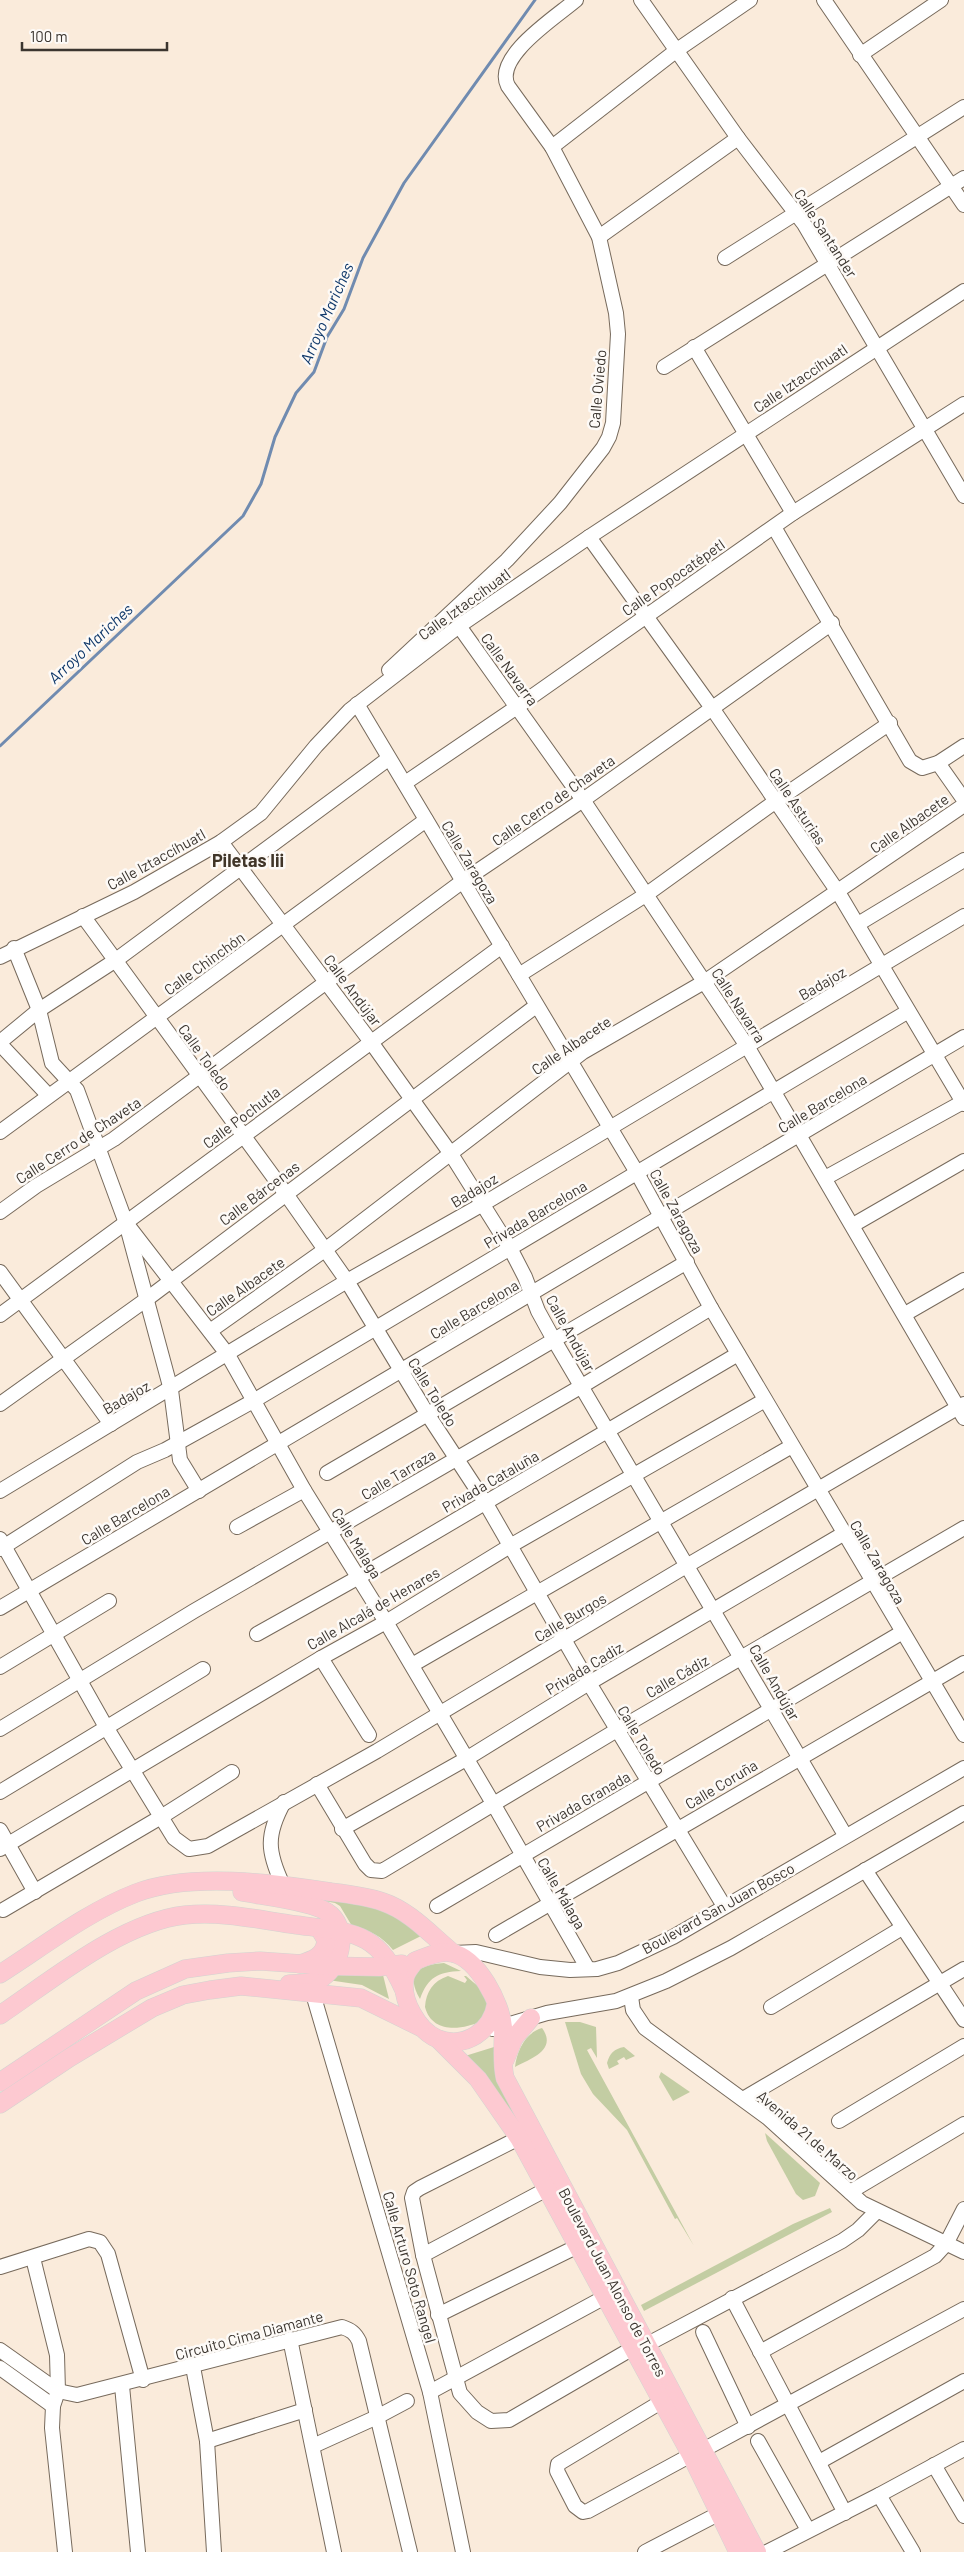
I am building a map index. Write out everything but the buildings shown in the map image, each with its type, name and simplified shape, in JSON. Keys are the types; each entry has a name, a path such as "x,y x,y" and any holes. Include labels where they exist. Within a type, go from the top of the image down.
{"main road":[{"path":"0,1974 78,1923 137,1893 190,1882 283,1885 383,1902 401,1911 452,1953 480,1973 496,2004 490,2025 485,2030 462,2040 438,2039 420,2027 361,1998 242,1986 183,1995 152,2008 124,2024 0,2104"},
{"path":"218,1883 241,1891 325,1910 333,1917 341,1931 340,1947 332,1966 322,1978 266,1989"},
{"path":"0,2015 119,1936 152,1923 184,1915 222,1914 361,1935 381,1950 392,1967 420,2027"},
{"path":"300,1965 316,1959 323,1951 326,1940 319,1928"},
{"path":"0,2082 100,2014 150,1984 185,1969 260,1961 300,1965 392,1967 435,1954 452,1953"},
{"path":"404,1990 407,1971 415,1961"},
{"path":"124,2024 126,2010 149,1995 177,1982 200,1976 228,1963"},
{"name":"Boulevard Juan Alonso de Torres","path":"496,2004 503,2028 502,2067 518,2104 639,2346 697,2453 738,2539"},
{"path":"502,2067 514,2038 531,2018"},
{"path":"33,2059 47,2059 107,2022 124,2024"},
{"name":"Boulevard Juan Alonso de Torres","path":"438,2039 478,2079 519,2138 576,2247 605,2297 639,2346 661,2402 697,2453 718,2514 738,2539 757,2552"}],"street":[{"name":"Calle Oviedo","path":"357,704 407,652 441,623 528,537 589,468 609,437 613,423 618,334 616,313 599,237 552,147 508,86 504,74 507,65 521,46 576,0"},
{"name":"Calle Santander","path":"641,0 738,138 796,212 828,262 964,496"},
{"path":"552,147 677,50 750,0"},
{"path":"824,0 964,206"},
{"path":"860,55 941,0"},
{"path":"725,258 964,106"},
{"path":"599,237 738,138"},
{"path":"664,367 964,178"},
{"name":"Calle Iztaccíhuatl","path":"0,956 157,879 221,842 261,813 316,746 357,704 458,626 744,434 964,291"},
{"path":"694,347 744,434 793,513"},
{"name":"Calle Popocatépetl","path":"405,783 517,707 793,513 964,404"},
{"path":"774,527 832,623 908,757 914,764 922,768 938,763 964,746"},
{"name":"Calle Asturias","path":"589,537 712,708 838,892 907,1012 964,1103"},
{"name":"Calle Cerro de Chaveta","path":"0,1212 36,1186 100,1148 463,881 583,800 832,623"},
{"name":"Calle Navarra","path":"458,626 583,800 746,1046 962,1410"},
{"name":"Calle Zaragoza","path":"357,704 569,1062 636,1171 687,1262 710,1308 901,1633 964,1735"},
{"path":"519,976 647,894 776,801 890,723"},
{"path":"48,1095 0,1043 39,1010 116,960 241,870 388,759"},
{"path":"938,763 964,800"},
{"name":"Calle Albacete","path":"210,1331 326,1249 569,1062 704,982 964,805"},
{"name":"Calle Chinchón","path":"0,1132 48,1095 284,926 426,820"},
{"name":"Calle Andújar","path":"221,842 327,982 451,1154 510,1248 538,1311 554,1340 636,1476 845,1835"},
{"path":"858,924 964,860"},
{"name":"Calle Toledo","path":"83,916 157,1017 198,1077 326,1249 347,1281 400,1371 484,1502 676,1830 724,1906"},
{"name":"Badajoz","path":"0,1491 171,1390 347,1281 482,1204 964,916"},
{"name":"Calle Pochutla","path":"0,1315 502,946"},
{"path":"14,948 39,1010 52,1063 77,1090 100,1148 126,1223 171,1390 180,1460 199,1491"},
{"name":"Calle Bárcenas","path":"0,1404 147,1299 536,1006"},
{"name":"Privada Barcelona","path":"1,1545 137,1462 152,1456 255,1400 636,1171 907,1012"},
{"name":"Calle Barcelona","path":"0,1608 280,1444 964,1037"},
{"path":"825,1178 964,1103"},
{"path":"853,1225 964,1161"},
{"name":"Calle Málaga","path":"126,1223 228,1355 280,1444 304,1490 359,1577 494,1804 588,1970"},
{"path":"327,1473 687,1262"},
{"path":"0,1272 111,1424"},
{"path":"905,1314 964,1280"},
{"name":"Calle Tarraza","path":"0,1729 194,1611 582,1386 710,1308"},
{"name":"Privada Cataluña","path":"257,1634 359,1577 738,1354"},
{"name":"Calle Alcalá de Henares","path":"4,1846 321,1658 386,1622 510,1546 636,1476 765,1400"},
{"name":"Calle Burgos","path":"161,1817 174,1838 189,1849 208,1846 440,1713 688,1565 962,1410"},
{"path":"412,1665 792,1446"},
{"path":"237,1527 304,1490"},
{"name":"Calle Cádiz","path":"342,1829 365,1864 371,1870 382,1871 617,1730 964,1528"},
{"name":"Privada Cadiz","path":"342,1829 466,1759 589,1683 715,1611 843,1534"},
{"path":"1,1545 106,1727 161,1817"},
{"path":"0,1667 109,1601"},
{"name":"Privada Granada","path":"436,1906 901,1633"},
{"path":"321,1658 369,1736"},
{"name":"Calle Coruña","path":"496,1935 799,1757 964,1663"},
{"path":"0,1792 203,1669"},
{"name":"Boulevard San Juan Bosco","path":"452,1953 476,1952 540,1967 588,1970 618,1963 673,1937 845,1835 964,1768"},
{"path":"3,1910 161,1817 232,1772"},
{"path":"317,1784 342,1829"},
{"path":"283,1885 271,1853 271,1831 284,1802"},
{"path":"485,2030 503,2028 531,2018 631,1997 709,1960 964,1812"},
{"path":"252,1820 262,1823 271,1831"},
{"path":"0,1830 4,1846 34,1892"},
{"path":"865,1870 964,2020"},
{"path":"770,2007 902,1928"},
{"path":"743,2099 964,1969"},
{"name":"Calle Arturo Soto Rangel","path":"313,1994 430,2392 463,2552"},
{"name":"Avenida 21 de Marzo","path":"631,1997 633,2010 645,2028 788,2134 850,2192 877,2212 964,2252"},
{"path":"606,2003 645,2028"},
{"path":"839,2121 964,2046"},
{"path":"850,2192 964,2124"},
{"path":"519,2138 414,2192 412,2206 454,2377 465,2400 477,2412 491,2421 509,2420 639,2346 842,2241 858,2230 877,2212"},
{"path":"423,2255 547,2189"},
{"path":"760,2352 927,2261 946,2244 964,2209"},
{"path":"0,2266 33,2258 89,2239 100,2242 108,2254 143,2380"},
{"path":"438,2315 576,2247"},
{"path":"33,2258 57,2355 58,2391 52,2406 52,2428 65,2552"},
{"path":"430,2392 454,2377 505,2352 605,2297"},
{"path":"732,2298 845,2512"},
{"path":"661,2402 558,2464 557,2471 575,2506 583,2512 588,2511 748,2427 964,2309"},
{"name":"Circuito Cima Diamante","path":"0,2350 58,2391 77,2395 122,2386 290,2339 342,2328 355,2333 359,2341 410,2552"},
{"path":"703,2332 748,2427"},
{"path":"290,2339 334,2552"},
{"path":"193,2367 207,2441 214,2552"},
{"path":"0,2368 52,2406"},
{"path":"819,2462 964,2381"},
{"path":"122,2386 138,2552"},
{"path":"313,2446 377,2417 406,2401"},
{"path":"207,2441 305,2410"},
{"path":"758,2441 808,2530"},
{"path":"767,2552 964,2449"},
{"path":"934,2465 964,2516"},
{"path":"879,2495 913,2552"},
{"path":"645,2552 718,2514"}],"green space":[{"path":"257,1888 368,1906 394,1914 421,1936 393,1950 375,1934 352,1926 340,1906 335,1903"},
{"path":"444,1963 461,1971 440,1974 435,1977 427,1985 420,1999 414,1983 414,1977 417,1972 421,1968"},
{"path":"335,1974 383,1975 389,1999 362,1985 328,1980"},
{"path":"448,1976 465,1983 467,1980 464,1976 466,1976 480,1988 488,2003 482,2021 457,2028 449,2028 434,2022 429,2016 425,2007 429,1992 434,1984"},
{"path":"565,2022 580,2022 596,2027 597,2058 591,2048 587,2050 694,2246 677,2218 675,2219 627,2130 593,2094 581,2074"},
{"path":"542,2028 547,2042 544,2048 534,2057 515,2067 523,2043 536,2030"},
{"path":"494,2047 495,2064 527,2140 499,2096 465,2056"},
{"path":"624,2047 635,2056 626,2060 624,2057 617,2061 619,2064 609,2069 607,2063 611,2054 615,2050"},
{"path":"661,2072 690,2092 673,2101 659,2077"},
{"path":"765,2133 820,2183 815,2196 803,2200 796,2194 767,2141"},
{"path":"830,2208 832,2212 644,2311 641,2305 793,2224"}],"waterway":[{"name":"Arroyo Mariches","path":"0,746 243,516 261,484 275,437 296,393 314,372 327,337 344,309 363,258 404,183 535,0"}],"district":[{"name":"Piletas Iii","path":"248,860"}]}
